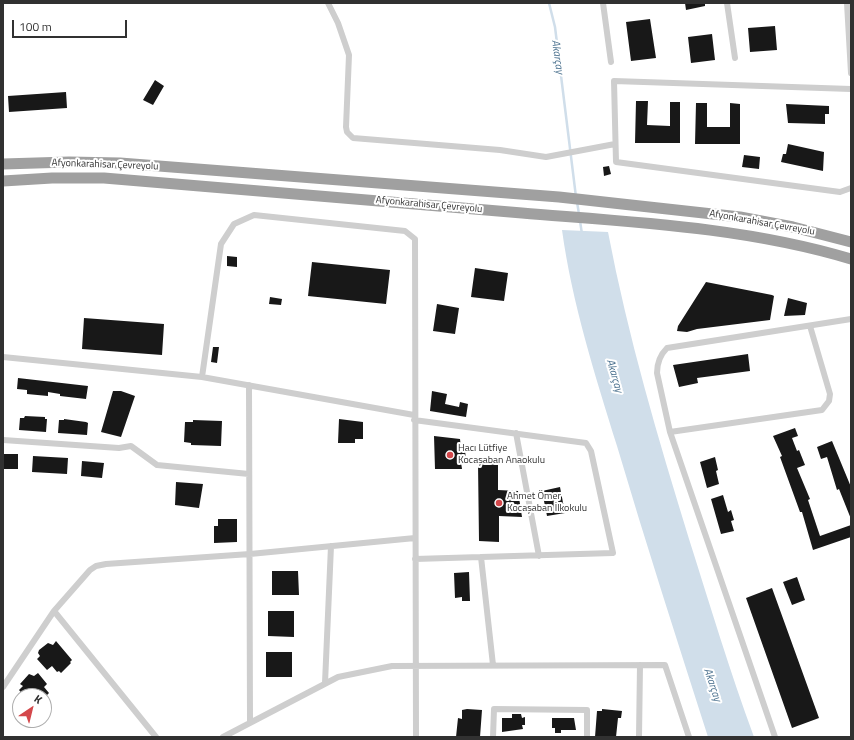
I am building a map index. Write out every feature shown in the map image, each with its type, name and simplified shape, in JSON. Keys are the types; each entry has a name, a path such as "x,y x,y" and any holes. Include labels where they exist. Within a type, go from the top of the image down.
{"highway":[{"name":"Afyonkarahisar Çevreyolu","path":"3,164 69,162 120,163 559,197 740,217 794,227 851,242"},
{"name":"Afyonkarahisar Çevreyolu","path":"3,181 52,178 104,178 557,216 749,235 796,244 851,259"}],"street":[{"path":"328,3 338,23 349,56 346,127 347,132 353,138 500,150 546,157 615,144"},
{"path":"603,3 611,62"},
{"path":"727,3 735,58"},
{"path":"847,3 851,73"},
{"path":"851,89 614,80 616,162 840,192 851,188"},
{"path":"202,377 221,244 234,224 254,215 404,231 415,239 414,417 416,737"},
{"path":"775,737 670,432 657,368 659,359 667,348 851,319"},
{"path":"670,432 822,410 829,401 830,394 810,326"},
{"path":"3,357 202,377 414,417 582,442 589,446 613,553 415,559"},
{"path":"249,385 250,721"},
{"path":"516,433 539,556"},
{"path":"3,440 119,448 131,446 156,466 249,474"},
{"path":"3,687 54,611 90,570 96,566 106,564 250,554 415,538"},
{"path":"326,683 331,546"},
{"path":"481,557 493,665"},
{"path":"54,611 156,737"},
{"path":"223,737 250,721 338,677 392,666 416,665 665,665 689,737"},
{"path":"639,737 640,665"},
{"path":"494,737 494,709 587,710 587,737"}],"water":[{"path":"562,230 608,232 634,349 655,425 712,614 754,737 708,737 650,556 593,366 578,312 566,257"}],"building":[{"path":"685,3 705,3 705,6 686,10"},
{"path":"650,19 656,58 631,61 626,22"},
{"path":"775,26 777,50 750,52 748,28"},
{"path":"712,34 715,60 691,63 688,37"},
{"path":"155,80 164,86 153,105 143,100"},
{"path":"66,92 67,108 9,112 8,96"},
{"path":"636,101 648,101 647,125 670,126 670,102 680,102 680,143 635,143"},
{"path":"696,103 707,103 707,127 730,127 730,103 740,104 740,144 695,144"},
{"path":"786,104 829,106 829,114 825,114 825,124 788,123"},
{"path":"788,144 824,152 823,171 781,162 783,154 786,154"},
{"path":"744,155 760,157 759,169 742,167"},
{"path":"609,166 611,174 604,176 603,167"},
{"path":"227,256 237,257 237,267 227,266"},
{"path":"312,262 390,270 386,304 308,296"},
{"path":"475,268 508,273 504,301 471,297"},
{"path":"706,282 774,296 770,320 697,329 687,332 677,331 678,326"},
{"path":"270,297 282,299 281,305 269,304"},
{"path":"788,298 807,303 805,315 784,316"},
{"path":"437,304 459,308 455,334 433,331"},
{"path":"84,318 164,324 162,355 82,349"},
{"path":"213,347 219,347 217,363 211,362"},
{"path":"748,354 750,371 697,378 698,383 679,387 673,365"},
{"path":"18,378 88,386 86,399 60,396 60,394 48,392 48,396 27,394 27,390 17,389"},
{"path":"113,391 121,391 135,396 121,437 101,432"},
{"path":"432,391 447,394 445,404 459,407 460,402 468,404 466,417 430,411"},
{"path":"25,416 45,417 45,419 47,419 46,432 19,430 20,418 24,418"},
{"path":"64,419 88,423 87,435 58,433 59,420"},
{"path":"339,419 363,422 363,439 355,439 355,443 338,443"},
{"path":"193,420 222,421 221,446 191,445 191,443 184,442 185,422 193,422"},
{"path":"795,428 798,436 792,438 805,465 797,468 810,499 808,500 820,536 851,525 851,537 813,550 802,512 800,512 780,457 782,456 773,436"},
{"name":"Hacı Lütfiye Kocaşaban Anaokulu","path":"434,436 460,439 461,448 465,448 466,463 461,462 462,469 435,469"},
{"path":"832,441 851,487 851,519 839,489 837,490 827,457 821,459 817,447"},
{"path":"3,454 18,454 18,469 3,469"},
{"path":"33,456 68,458 67,474 32,472"},
{"path":"715,457 719,484 707,488 700,462"},
{"path":"82,461 104,463 102,478 81,476"},
{"name":"Ahmet Ömer Kocaşaban İlkokulu","path":"478,463 498,463 498,490 518,491 522,517 499,516 499,542 479,541"},
{"path":"176,482 203,484 199,508 175,505"},
{"path":"560,487 565,513 547,516 542,491"},
{"path":"723,495 728,512 731,510 734,520 731,521 734,531 721,534 711,499"},
{"path":"218,519 237,519 237,542 214,543 214,526 218,526"},
{"path":"272,571 298,571 299,595 272,595"},
{"path":"469,572 470,601 462,601 462,597 455,598 454,573"},
{"path":"797,577 805,600 792,605 783,582"},
{"path":"772,588 819,718 792,728 746,598"},
{"path":"268,611 294,611 294,637 268,636"},
{"path":"56,641 72,660 61,673 59,671 57,672 52,666 47,670 37,659 40,656 38,653 39,650 48,643 53,645"},
{"path":"266,652 292,652 292,677 266,677"},
{"path":"38,673 47,684 44,687 45,688 21,688 23,686 20,684 29,674 34,676"},
{"path":"602,709 622,711 621,718 618,718 616,737 595,737 597,711 602,711"},
{"path":"462,710 482,710 480,737 456,737 458,718 462,719"},
{"path":"512,714 521,714 522,718 525,717 525,725 522,725 523,729 502,732 502,718 512,718"},
{"path":"552,718 574,718 576,730 561,730 561,733 555,733 555,728 552,728"}],"waterway":[{"name":"Akarçay","path":"549,3 555,27 576,197"},
{"name":"Akarçay","path":"577,202 579,214"},
{"name":"Akarçay","path":"580,221 582,234"}],"place":[{"name":"Hacı Lütfiye Kocaşaban Anaokulu","path":"450,455"},
{"name":"Ahmet Ömer Kocaşaban İlkokulu","path":"499,503"}]}
